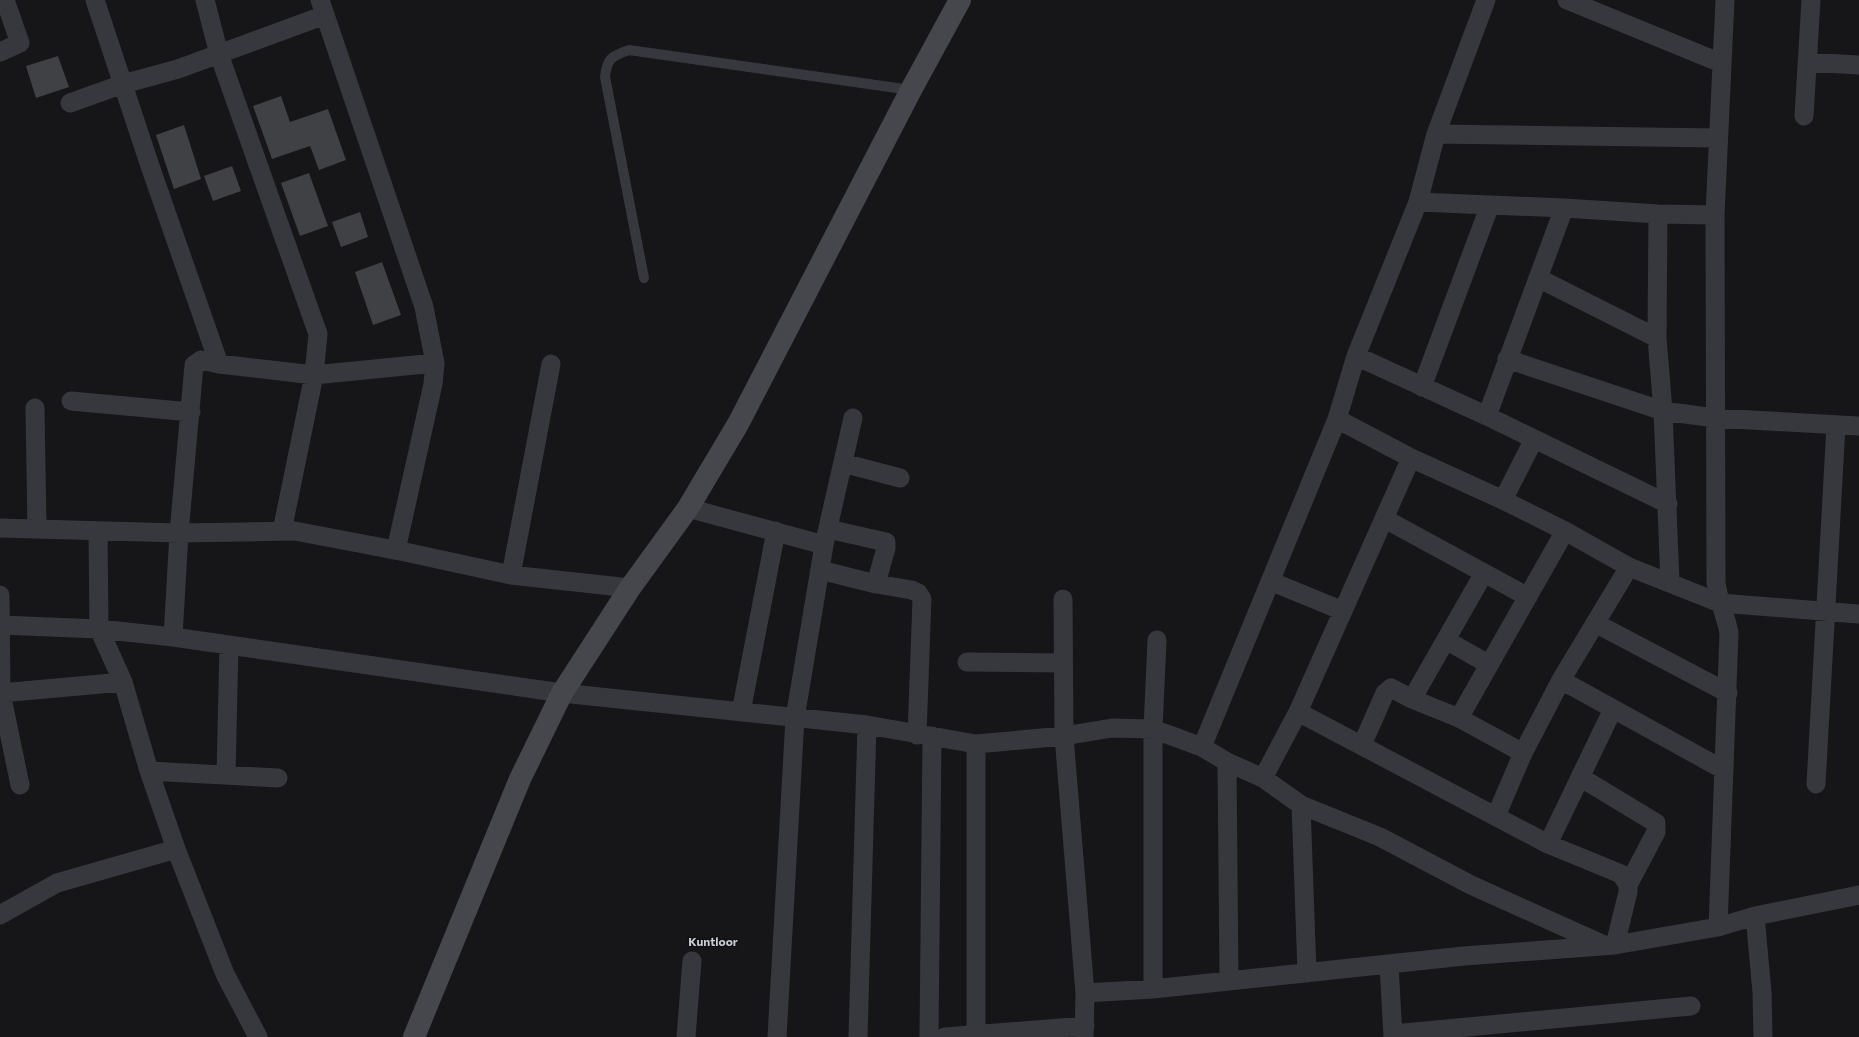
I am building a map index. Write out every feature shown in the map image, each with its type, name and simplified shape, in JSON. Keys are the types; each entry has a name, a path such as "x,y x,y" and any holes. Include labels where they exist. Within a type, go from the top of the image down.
{"street":[{"path":"0,52 20,43 5,0"},
{"path":"95,0 150,166 219,364"},
{"path":"205,0 220,54 318,334 314,375 282,531"},
{"path":"414,1037 520,779 562,693 630,588 688,508 738,424 911,90 960,0"},
{"path":"1202,746 1337,419 1356,356 1418,202 1436,134 1486,0"},
{"path":"1567,0 1721,63"},
{"path":"1718,926 1728,693 1729,633 1726,616 1720,603 1716,582 1715,215 1717,138 1725,0"},
{"path":"1804,116 1811,0"},
{"path":"70,103 123,84 178,69 220,54 322,8 424,307 435,363 433,384 396,550"},
{"path":"1807,62 1859,65"},
{"path":"1436,134 1717,138"},
{"path":"1418,202 1564,208 1658,214 1715,215"},
{"path":"1422,387 1490,205"},
{"path":"1487,416 1564,208"},
{"path":"1658,214 1657,338 1668,504 1670,582"},
{"path":"1538,278 1657,338"},
{"path":"1356,356 1487,416 1668,504"},
{"path":"1508,359 1663,411 1715,418 1836,426 1859,426"},
{"path":"173,637 179,533 194,365 201,360 219,364 314,375 435,363"},
{"path":"511,575 551,364"},
{"path":"71,401 191,412"},
{"path":"35,408 37,528"},
{"path":"777,1037 795,718 826,537 853,418"},
{"path":"1337,419 1411,458 1503,500 1565,531 1629,567 1720,603 1859,614"},
{"path":"1816,784 1836,426"},
{"path":"1503,500 1534,439"},
{"path":"1263,778 1298,712 1411,458"},
{"path":"843,463 900,478"},
{"path":"688,508 776,531 886,542 886,548 876,584"},
{"path":"1384,519 1528,597"},
{"path":"0,528 179,533 295,531 396,550 511,575 630,588"},
{"path":"98,531 99,629 123,682 149,771 176,849 225,974 258,1037"},
{"path":"740,712 776,531"},
{"path":"1459,718 1488,664 1565,531"},
{"path":"1496,816 1524,753 1561,680 1629,567"},
{"path":"820,570 876,584 912,590 918,593 922,599 929,1037"},
{"path":"1412,699 1484,573"},
{"path":"1270,581 1343,611"},
{"path":"0,595 0,693 20,785"},
{"path":"945,1037 1084,1032 1085,993 1064,736 1063,599"},
{"path":"1595,623 1728,693"},
{"path":"0,625 99,629 173,637 562,693 867,725 976,744 1064,736 1112,728 1153,729 1202,746 1227,762 1263,778 1301,805 1380,837 1471,885 1610,945"},
{"path":"1153,989 1153,729 1157,640"},
{"path":"1446,640 1488,664"},
{"path":"226,775 229,645"},
{"path":"967,662 1063,663"},
{"path":"1561,680 1724,770"},
{"path":"0,693 123,682"},
{"path":"1362,745 1387,690 1395,688 1412,699 1459,718 1524,753"},
{"path":"1548,844 1613,709"},
{"path":"1298,712 1548,844 1621,874 1628,885"},
{"path":"858,1037 867,725"},
{"path":"976,744 976,1036"},
{"path":"1227,762 1230,980"},
{"path":"149,771 278,778"},
{"path":"1580,777 1656,823 1656,832 1628,885 1628,892 1610,945"},
{"path":"1301,805 1307,973"},
{"path":"0,915 57,883 176,849"},
{"path":"1085,993 1153,989 1464,956 1610,945 1718,926 1755,916 1859,895"},
{"path":"1755,916 1762,992 1763,1037"},
{"path":"686,1037 692,962"},
{"path":"1389,965 1393,1035 1691,1006"}],"lane":[{"path":"644,278 605,77 607,64 614,56 629,50 911,90"}],"building":[{"path":"58,56 69,87 36,98 26,66"},
{"path":"281,96 290,122 328,109 346,160 319,170 310,146 272,159 253,106"},
{"path":"184,125 201,179 174,189 156,135"},
{"path":"232,166 241,191 213,201 204,176"},
{"path":"309,173 328,226 300,236 281,183"},
{"path":"360,212 368,237 341,247 332,222"},
{"path":"382,262 401,315 373,325 355,272"}],"district":[{"name":"Kuntloor","path":"713,941"}]}
